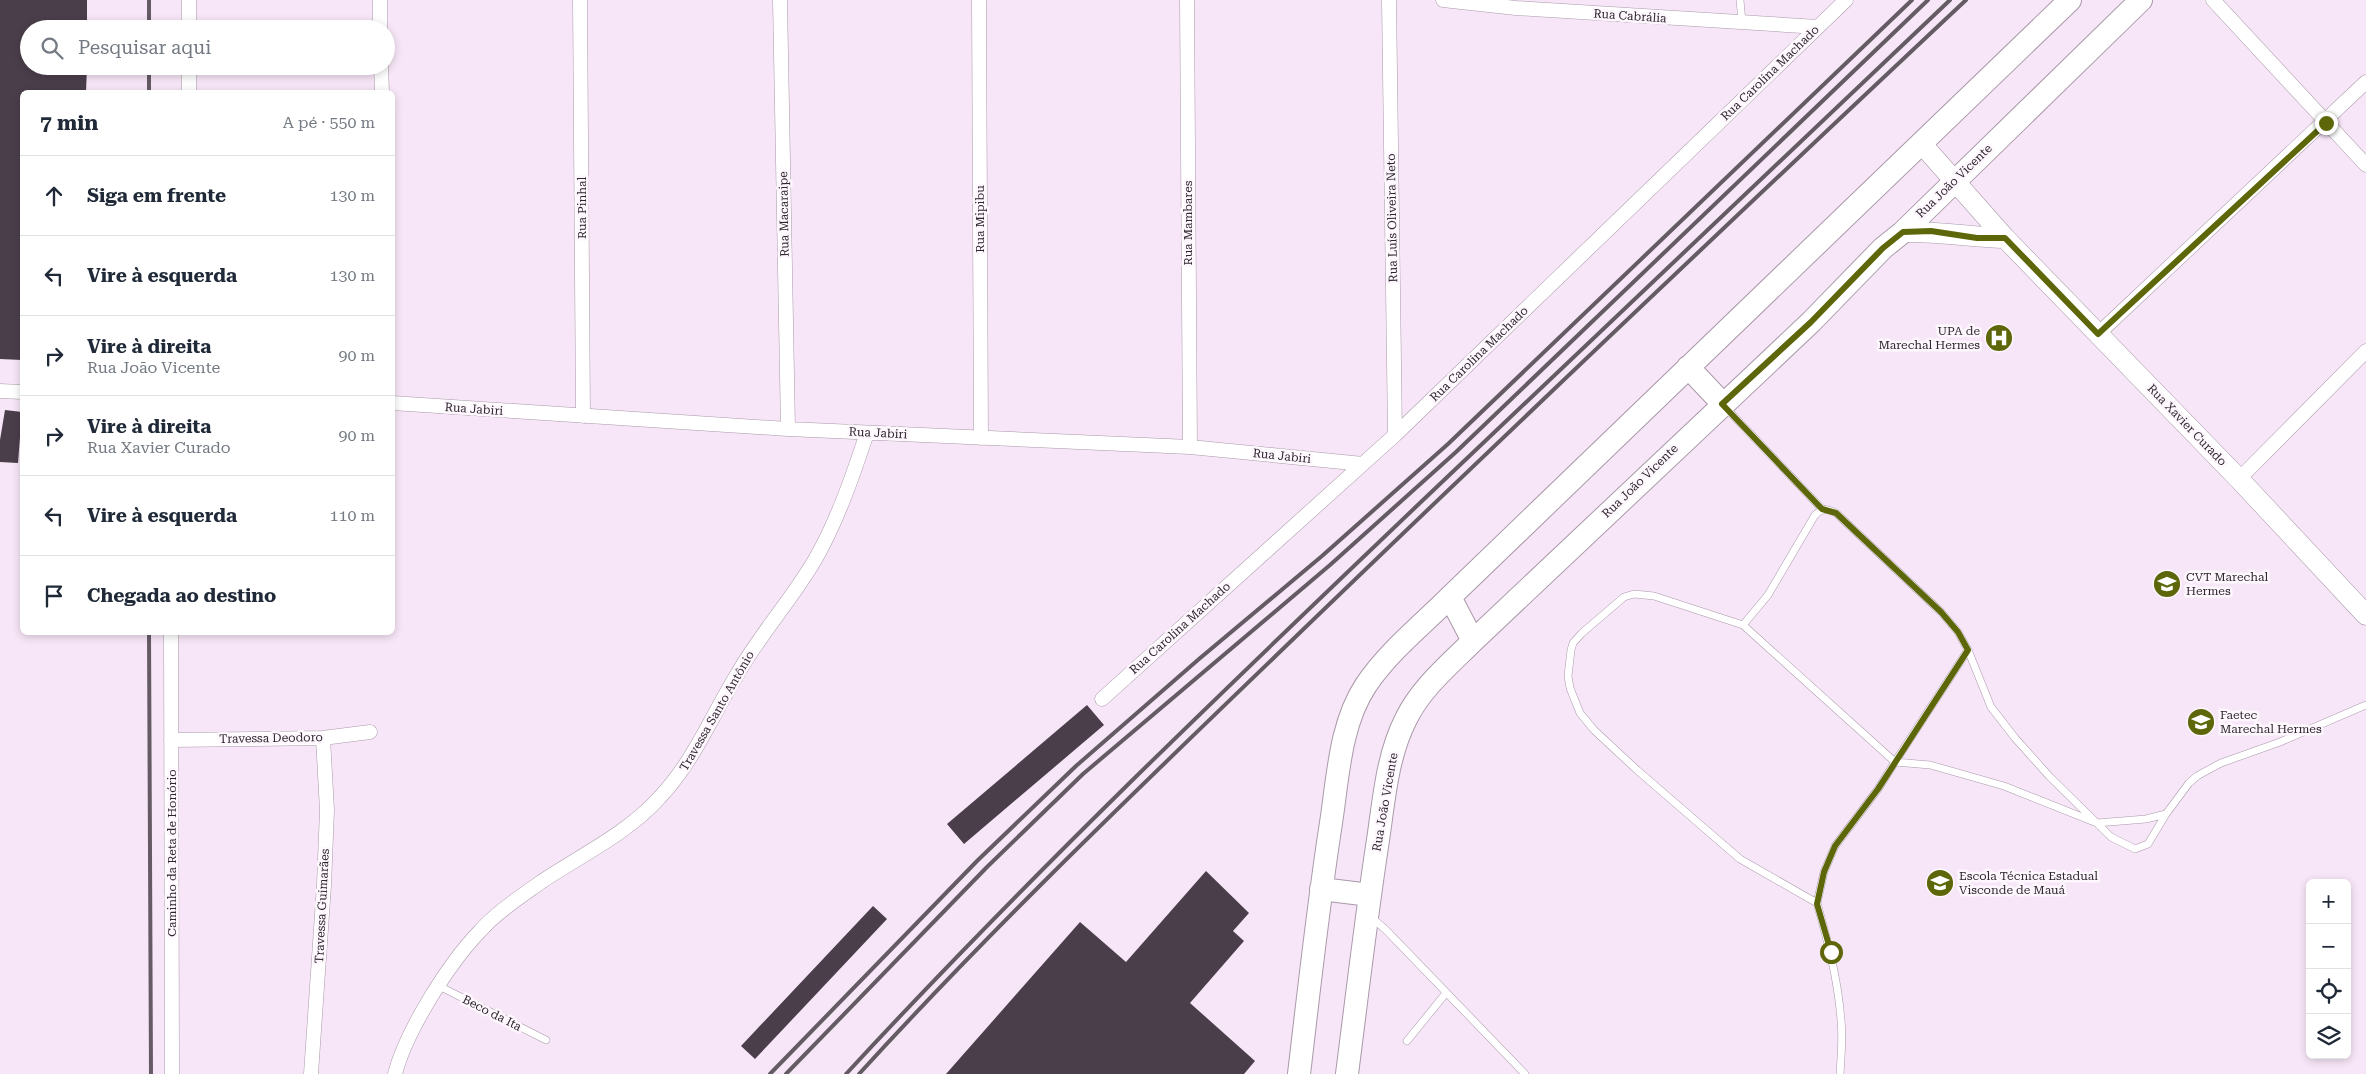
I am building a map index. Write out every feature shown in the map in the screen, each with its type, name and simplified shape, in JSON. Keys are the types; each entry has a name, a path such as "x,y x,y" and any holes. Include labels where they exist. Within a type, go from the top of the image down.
{"main road":[{"path":"1298,1074 1321,889 1342,749 1351,713 1366,684 1387,659 1450,597 2070,0"},
{"name":"Rua João Vicente","path":"1347,1074 1368,905 1390,767 1396,741 1406,718 1420,696 1473,641 1811,322 1883,248 1903,232 2141,0"},
{"name":"Rua Xavier Curado","path":"1921,143 2005,238 2365,612"},
{"path":"1903,232 1931,231 1977,238 2005,238"},
{"path":"1688,367 1722,404"},
{"path":"1450,597 1473,641"},
{"path":"1321,889 1368,905"}],"street":[{"path":"189,0 189,20"},
{"path":"380,0 380,20"},
{"name":"Rua Pinhal","path":"580,0 583,416"},
{"name":"Rua Macaraipe","path":"780,0 788,429"},
{"name":"Rua Mipibu","path":"979,0 982,438"},
{"name":"Rua Mambares","path":"1187,0 1190,447"},
{"name":"Rua Luís Oliveira Neto","path":"1389,0 1395,435"},
{"name":"Rua Cabrália","path":"1443,0 1521,4 1742,23 1818,27"},
{"name":"Rua Carolina Machado","path":"1102,699 1395,435 1846,0"},
{"path":"2213,0 2366,165"},
{"path":"189,75 189,90"},
{"path":"381,75 382,90"},
{"path":"2098,334 2326,123 2366,82"},
{"path":"2239,479 2366,350"},
{"path":"0,391 20,392"},
{"name":"Rua Jabiri","path":"395,403 788,429 1190,447 1363,464"},
{"name":"Travessa Santo Antônio","path":"395,1074 401,1052 439,986 481,929 541,882 629,826 660,799 684,770 737,673 816,558 851,478 867,433"},
{"name":"Caminho da Reta de Honório","path":"171,635 172,1074"},
{"name":"Travessa Deodoro","path":"171,740 323,738 370,732"},
{"name":"Travessa Guimarães","path":"311,1074 324,885 327,810 323,738"}],"lane":[{"path":"1740,0 1742,23"},
{"path":"1722,404 1822,509 1836,513 1941,612 1958,632 1968,650 1991,707 2015,738 2049,776 2112,837 2135,849 2151,842 2166,814 2189,783 2197,776 2221,763 2280,742 2366,705"},
{"path":"1743,625 1768,595 1815,515 1822,509"},
{"path":"1817,904 1740,859 1680,809 1594,730 1580,713 1570,688 1568,676 1570,650 1582,633 1629,595 1654,596 1743,625 1895,762 1930,765 2004,786 2097,823 2146,819 2166,814"},
{"path":"1840,1074 1842,1022 1838,989 1831,952 1817,904 1824,872 1835,846 1878,789 1968,650"},
{"path":"1368,905 1386,930 1525,1074"},
{"name":"Beco da Ita","path":"439,986 546,1040"},
{"path":"1407,1040 1446,994"}],"building":[{"path":"0,0 87,0 87,20 20,20 20,75 87,75 86,90 20,90 20,360 0,359"},
{"path":"5,410 20,412 18,463 0,462 0,440"},
{"path":"1087,705 1104,725 964,844 947,824"},
{"path":"1206,871 1249,913 1233,931 1244,941 1190,1003 1255,1061 1244,1074 946,1074 1080,922 1126,962"},
{"path":"873,906 887,919 755,1059 741,1046"}],"railway":[{"path":"149,0 149,20"},
{"path":"770,1074 978,860 1076,766 1199,659 1322,556 1448,444 1912,0"},
{"path":"786,1074 987,867 1083,774 1330,565 1456,452 1928,0"},
{"path":"846,1074 986,927 1202,712 1950,0"},
{"path":"859,1074 1016,910 1177,751 1710,241 1966,0"},
{"path":"149,75 149,90"},
{"path":"149,635 151,1074"}],"place":[{"name":"UPA de Marechal Hermes","path":"1999,338"},
{"name":"CVT Marechal Hermes","path":"2167,584"},
{"name":"Faetec Marechal Hermes","path":"2201,722"},
{"name":"Escola Técnica Estadual Visconde de Mauá","path":"1940,883"}],"route":[{"path":"1831,952 1817,904 1824,872 1835,846 1878,789 1968,650 1958,632 1941,612 1836,513 1828,509 1822,509 1722,404 1811,322 1883,248 1903,232 1931,231 1977,238 2005,238 2098,334 2326,123"}]}
